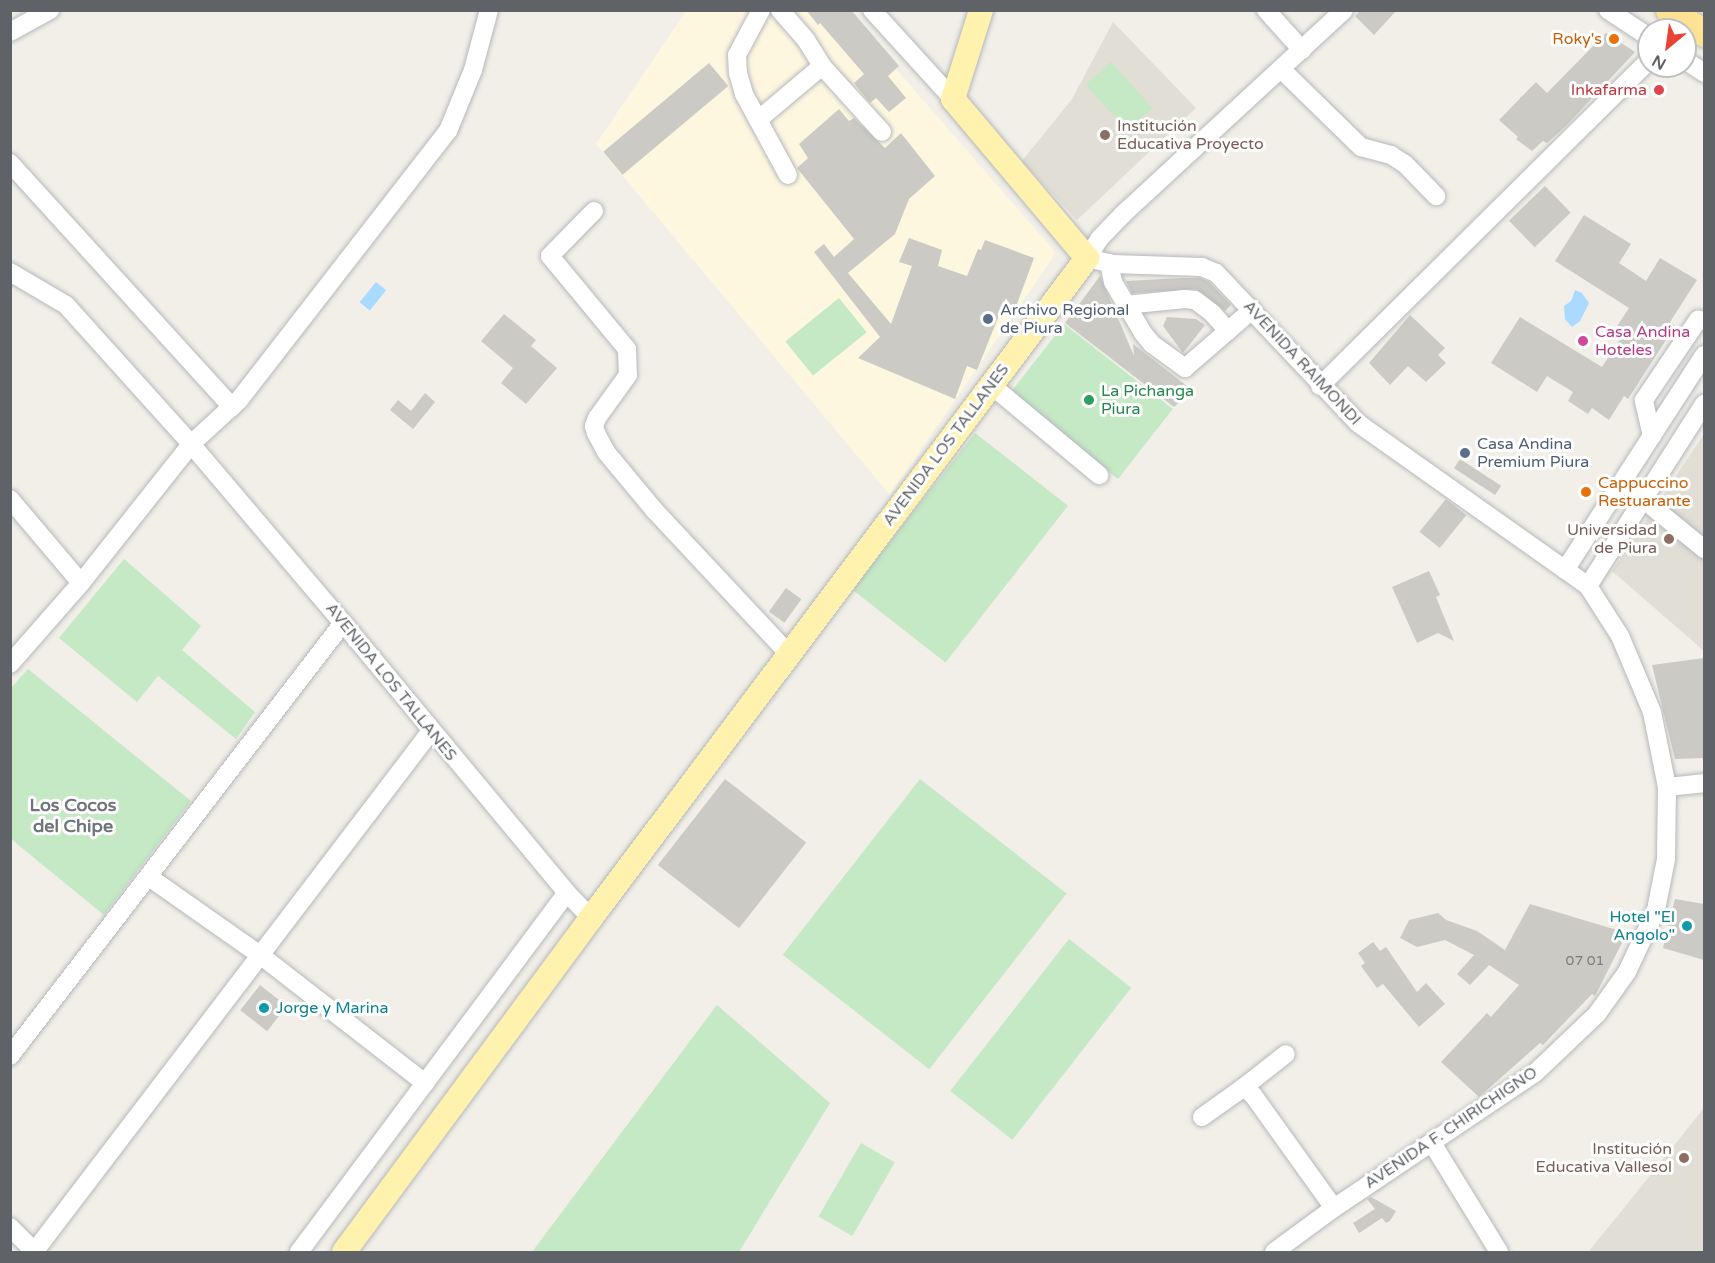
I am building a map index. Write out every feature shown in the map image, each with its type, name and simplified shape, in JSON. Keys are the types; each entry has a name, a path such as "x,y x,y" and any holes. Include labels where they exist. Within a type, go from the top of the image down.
{"highway":[{"path":"1668,10 1704,33"}],"main road":[{"path":"981,10 953,99 1098,261"},
{"name":"AVENIDA LOS TALLANES","path":"344,1252 591,918 991,385 1098,261"}],"street":[{"path":"10,32 51,10"},
{"path":"10,664 81,583 191,444 232,407 448,131 473,70 489,10"},
{"path":"761,10 737,55 738,73 744,94 788,175"},
{"path":"780,10 806,40 822,66 882,132"},
{"path":"872,10 953,99"},
{"path":"1266,10 1302,50"},
{"name":"AVENIDA LOS TALLANES","path":"1098,261 1100,238 1122,215 1344,10"},
{"path":"1608,10 1637,29"},
{"path":"758,120 822,66"},
{"path":"1281,69 1361,147 1391,155 1405,165 1436,196"},
{"path":"1320,386 1637,72"},
{"path":"10,163 232,407"},
{"path":"594,212 550,256 627,349 630,362 628,375 597,418 594,426 596,434 606,452 655,511 789,654"},
{"path":"1098,261 1152,344 1185,368 1252,310"},
{"name":"AVENIDA RAIMONDI","path":"1098,261 1202,267 1216,273 1320,386 1358,423 1395,452 1588,586"},
{"name":"AVENIDA LOS TALLANES","path":"10,272 66,305 191,444 343,622 567,894 591,918"},
{"path":"1125,305 1195,300 1212,313 1228,332"},
{"path":"1652,436 1644,400 1702,317"},
{"path":"1565,570 1704,355"},
{"path":"991,385 1099,475"},
{"path":"1588,586 1643,498 1703,410 1677,397"},
{"path":"1622,483 1704,549"},
{"path":"10,499 81,583"},
{"name":"AVENIDA F. CHIRICHIGNO","path":"1274,1252 1334,1208 1535,1073 1597,1014 1628,972 1656,910 1663,885 1667,787 1652,712 1637,672 1620,636 1588,586"},
{"path":"10,1056 343,622"},
{"path":"10,1227 34,1252 431,731"},
{"path":"1667,787 1704,783"},
{"path":"149,877 260,956 425,1083"},
{"path":"299,1252 567,894"},
{"path":"1202,1117 1244,1088 1286,1054"},
{"path":"1244,1088 1253,1095 1334,1208"},
{"path":"1432,1143 1499,1252"}],"shaded area":[{"path":"686,11 846,11 1056,253 890,495 596,144"},
{"name":"Institución Educativa Proyecto","path":"1113,22 1196,108 1077,220 1022,161 1072,99"},
{"name":"Universidad de Piura","path":"1704,434 1704,651 1612,571"},
{"name":"Institución Educativa Vallesol","path":"1704,1108 1704,1252 1588,1252 1624,1208"}],"green space":[{"path":"1111,62 1152,108 1127,131 1086,85"},
{"path":"839,298 867,332 813,376 785,341"},
{"name":"La Pichanga Piura","path":"1064,324 1173,409 1118,479 1009,394"},
{"path":"975,433 1068,506 945,662 852,590"},
{"path":"124,559 201,626 182,650 255,712 236,739 158,676 137,702 59,638"},
{"path":"28,669 191,801 104,915 11,839 11,688"},
{"path":"920,779 1067,894 929,1069 783,955"},
{"path":"1069,939 1131,988 1012,1140 950,1091"},
{"path":"717,1005 830,1103 739,1252 532,1252"},
{"path":"861,1143 895,1162 852,1236 818,1217"}],"water":[{"path":"376,282 386,290 370,310 360,302"},
{"path":"1575,290 1582,293 1589,303 1580,321 1572,327 1565,319 1564,306 1571,301"}],"building":[{"path":"806,10 851,10 899,66 888,76 906,98 889,112 876,98 870,103 854,83 864,74"},
{"path":"1361,10 1397,10 1374,35 1355,16"},
{"path":"1606,33 1635,52 1566,126 1547,143 1543,141 1532,151 1516,139 1518,137 1499,120 1536,82 1547,93"},
{"path":"709,63 728,86 623,175 603,152"},
{"path":"839,109 849,121 854,118 885,148 901,133 935,176 909,199 895,234 848,273 891,324 912,266 899,262 909,238 942,250 938,266 967,276 978,249 981,250 985,240 1034,258 1014,312 1002,308 977,370 967,366 955,399 858,358 880,337 814,252 824,244 834,257 854,239 797,168 808,158 799,144"},
{"path":"1545,186 1571,213 1535,247 1509,221"},
{"path":"1584,215 1631,244 1619,263 1646,281 1660,258 1697,280 1670,322 1675,326 1628,399 1624,396 1609,420 1592,408 1588,414 1568,401 1573,392 1547,376 1537,392 1491,363 1520,317 1602,367 1624,333 1616,328 1629,308 1555,261"},
{"path":"1100,276 1134,356 1133,344 1192,390 1174,407 1065,323"},
{"path":"1200,278 1209,282 1231,305 1225,311 1196,289 1132,293 1126,281"},
{"path":"504,314 536,340 531,346 557,368 526,404 501,383 513,368 481,341"},
{"path":"1410,315 1445,348 1438,355 1446,363 1426,382 1408,366 1390,385 1369,363"},
{"path":"1167,317 1196,319 1205,325 1183,353 1163,326"},
{"path":"425,393 435,402 413,429 390,410 398,400 411,411"},
{"path":"1460,459 1501,486 1495,495 1454,468"},
{"path":"1446,499 1466,515 1440,548 1420,532"},
{"path":"1429,571 1440,595 1436,597 1454,641 1438,633 1417,643 1392,587"},
{"path":"786,588 801,599 784,623 769,611"},
{"path":"1704,658 1704,758 1675,759 1652,665"},
{"path":"725,779 806,842 739,928 658,865"},
{"name":"Hotel \"El Angolo\"","path":"1675,899 1704,904 1704,960 1663,948"},
{"path":"1530,904 1627,933 1595,996 1592,994 1543,1045 1540,1043 1479,1097 1441,1062 1487,1013 1491,1017 1519,985 1489,965 1470,985 1457,974 1474,955 1445,940 1417,947 1400,938 1409,920 1438,913 1446,920 1477,931 1505,950"},
{"path":"1373,942 1380,951 1386,947 1417,992 1426,983 1445,1004 1419,1027 1383,984 1377,988 1361,966 1365,963 1358,953"},
{"name":"Jorge y Marina","path":"260,985 287,1006 267,1031 240,1010"},
{"path":"1371,1197 1396,1211 1390,1221 1386,1223 1382,1218 1359,1233 1353,1223 1375,1209 1367,1199"}],"place":[{"name":"Roky's","path":"1614,39"},
{"name":"Inkafarma","path":"1659,90"},
{"name":"Institución Educativa Proyecto","path":"1105,135"},
{"name":"Archivo Regional de Piura","path":"988,319"},
{"name":"Casa Andina Hoteles","path":"1583,341"},
{"name":"La Pichanga Piura","path":"1089,400"},
{"name":"Casa Andina Premium Piura","path":"1465,453"},
{"name":"Cappuccino Restuarante","path":"1586,492"},
{"name":"Universidad de Piura","path":"1669,539"},
{"name":"Hotel \"El Angolo\"","path":"1687,926"},
{"name":"Jorge y Marina","path":"264,1008"},
{"name":"Institución Educativa Vallesol","path":"1684,1158"}],"district":[{"name":"Los Cocos del Chipe","path":"73,816"}]}
